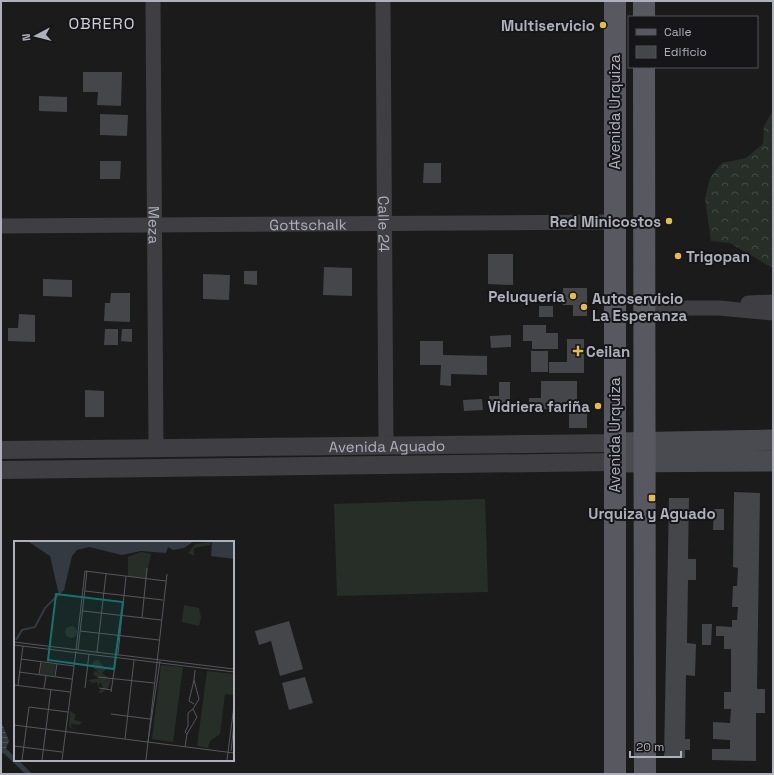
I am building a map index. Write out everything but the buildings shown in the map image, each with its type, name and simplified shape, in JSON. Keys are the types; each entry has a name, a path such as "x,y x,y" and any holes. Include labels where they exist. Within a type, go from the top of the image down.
{"main road":[{"name":"Avenida Urquiza","path":"615,1 615,774"},
{"path":"644,1 644,16"},
{"name":"Avenida Urquiza","path":"644,68 643,308 645,452 645,774"},
{"name":"Avenida Aguado","path":"614,453 645,452 773,440"},
{"name":"Avenida Aguado","path":"645,452 773,461"}],"street":[{"name":"Meza","path":"153,1 156,448"},
{"name":"Calle 24","path":"383,1 386,447"},
{"name":"Gottschalk","path":"1,226 614,222"},
{"path":"719,308 753,303 773,302"},
{"path":"643,308 719,308 773,313"},
{"name":"Avenida Aguado","path":"1,450 386,447 614,453"},
{"name":"Avenida Aguado","path":"1,470 614,453"}],"green space":[{"path":"773,111 773,266 771,267 730,243 711,241 705,199 710,178 722,163 746,158 763,144 764,126"},
{"path":"485,499 488,592 337,596 334,504"}],"shaded area":[{"path":"1,721 9,741 5,751 1,753"}],"waterway":[{"path":"1,751 5,751 14,760"},
{"path":"15,761 29,774"}],"place":[{"name":"Multiservicio","path":"603,25"},
{"name":"Red Minicostos","path":"669,221"},
{"name":"Trigopan","path":"678,256"},
{"name":"Peluquería","path":"573,296"},
{"name":"Autoservicio La Esperanza","path":"584,307"},
{"name":"Ceilan","path":"578,351"},
{"name":"Vidriera fariña","path":"598,406"},
{"name":"Urquiza y Aguado","path":"652,498"}],"district":[{"name":"OBRERO","path":"102,23"}]}
